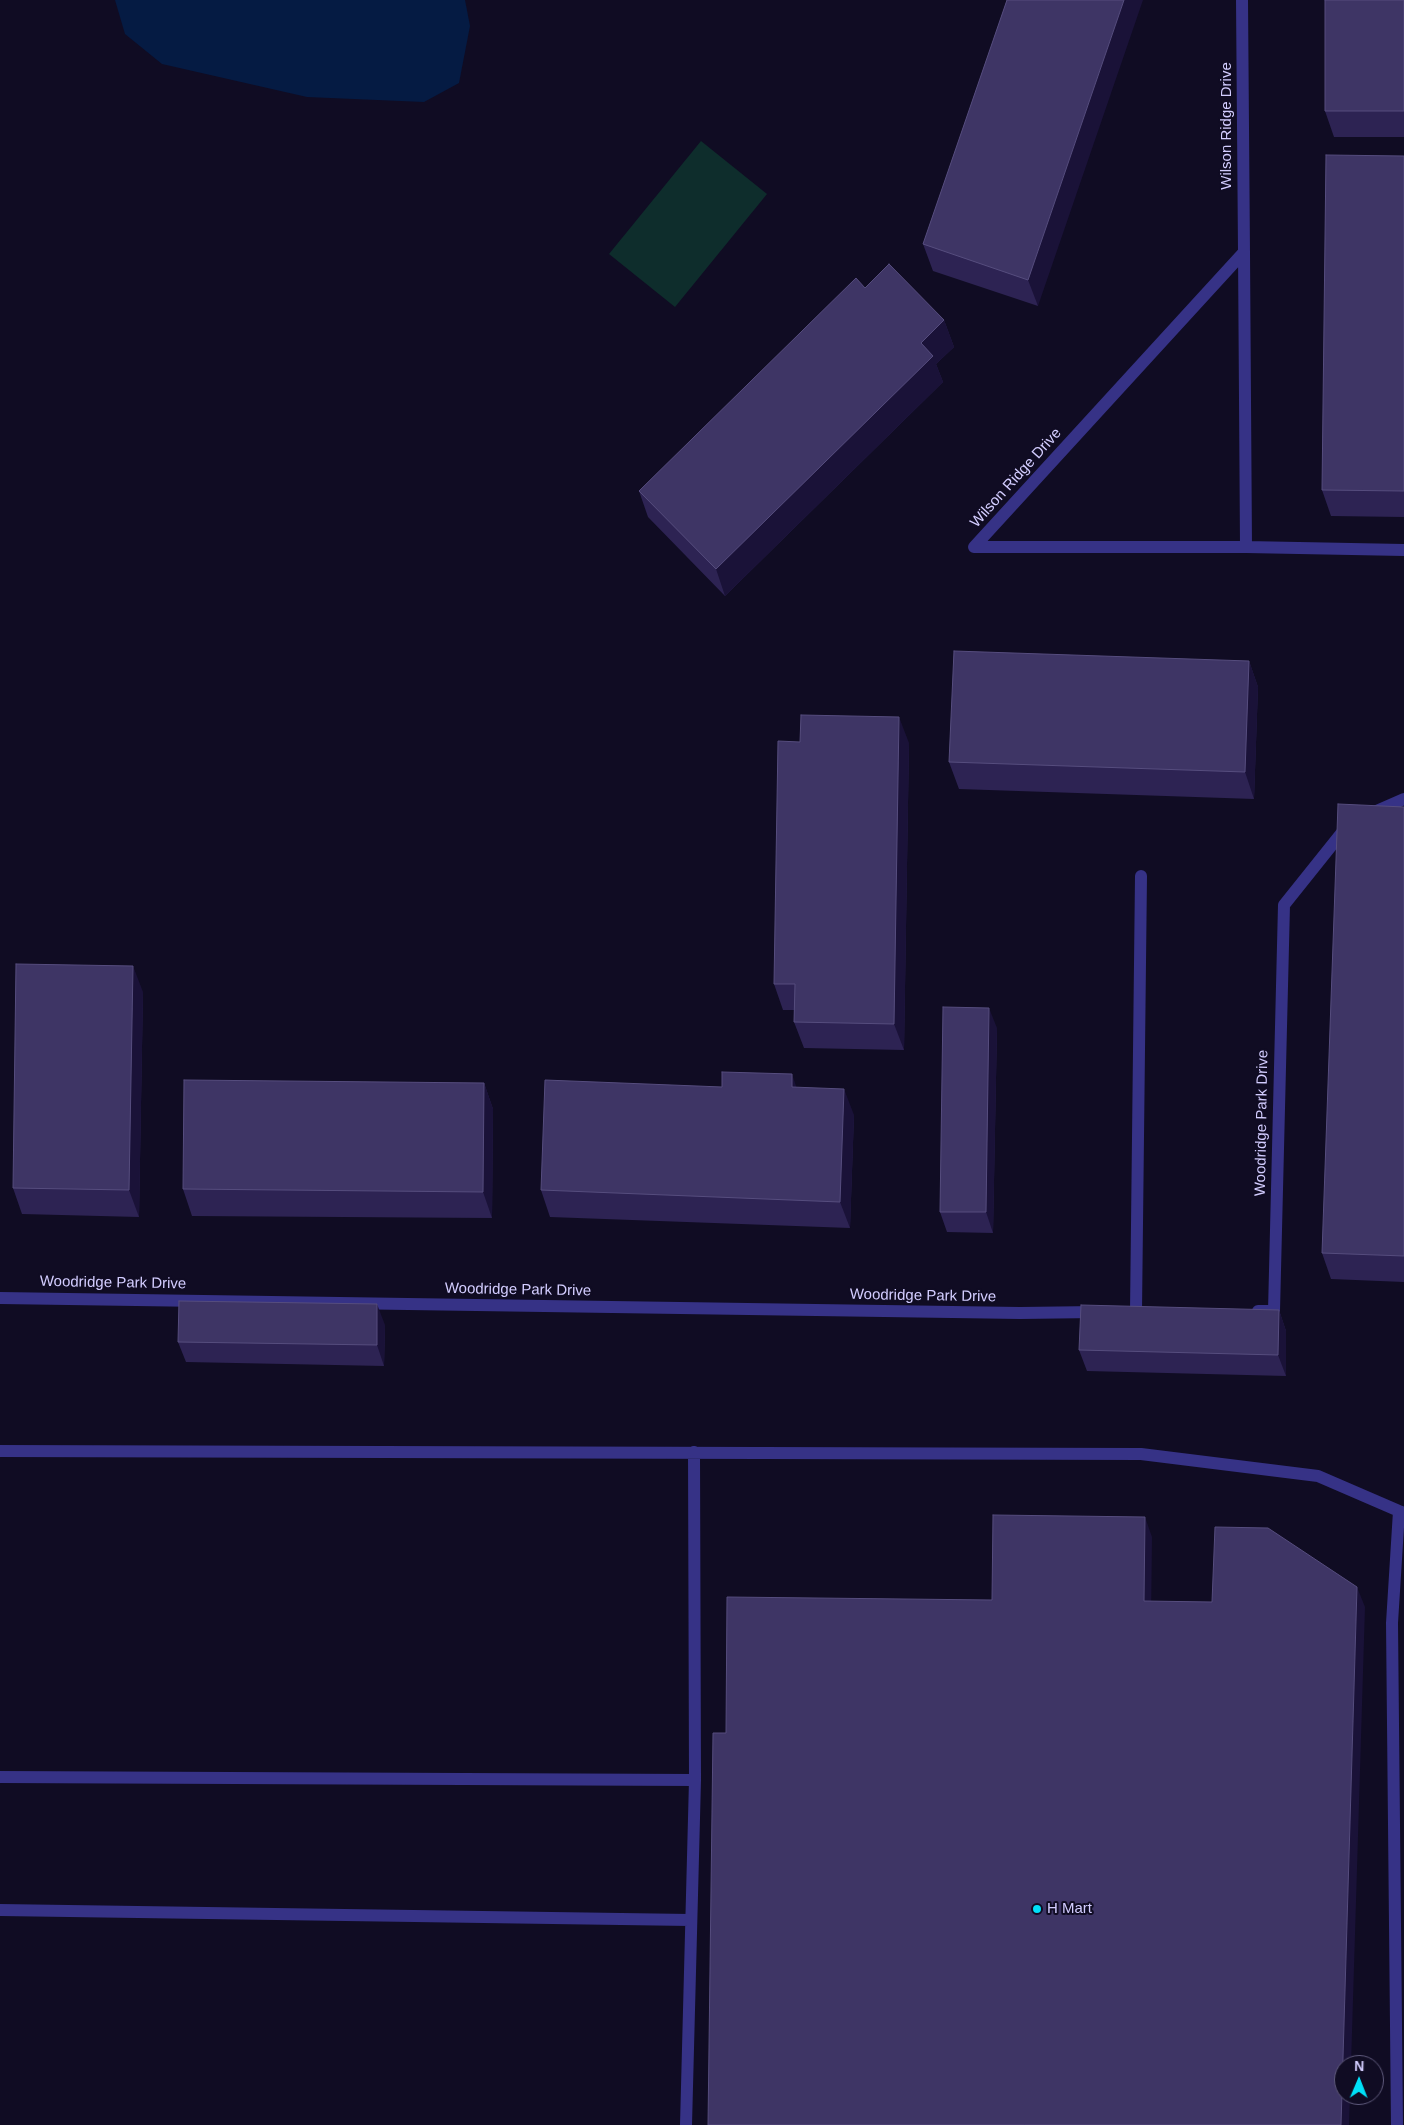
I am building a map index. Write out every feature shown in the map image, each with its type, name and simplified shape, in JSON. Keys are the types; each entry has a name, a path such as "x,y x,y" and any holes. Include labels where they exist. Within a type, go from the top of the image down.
{"street":[{"name":"Wilson Ridge Drive","path":"1242,0 1246,547"},
{"name":"Wilson Ridge Drive","path":"1244,252 974,547 1246,547 1404,550"},
{"name":"Woodridge Park Drive","path":"1245,1311 1274,1311 1284,905 1348,824 1404,799"},
{"path":"1136,1311 1141,876"},
{"name":"Woodridge Park Drive","path":"0,1298 1020,1313 1107,1312"},
{"path":"0,1451 1141,1454 1318,1476 1402,1512 1392,1623 1397,2125"},
{"path":"686,2125 695,1780 694,1452"},
{"path":"0,1777 695,1780"},
{"path":"0,1910 690,1920"}],"green space":[{"path":"701,141 767,194 675,307 609,254"}],"water":[{"path":"115,0 465,0 470,26 459,83 424,102 307,97 162,64 125,34"}],"building":[{"path":"1007,0 1124,0 1028,280 923,244"},
{"path":"1325,0 1404,0 1404,111 1325,111"},
{"path":"1326,155 1404,156 1404,491 1322,490"},
{"path":"889,264 944,320 921,343 933,356 716,569 639,491 856,278 865,288"},
{"path":"954,651 1249,661 1245,772 949,762"},
{"path":"801,715 899,717 894,1024 794,1022 795,984 774,984 778,741 800,742"},
{"path":"1338,804 1404,807 1404,1256 1322,1253"},
{"path":"16,964 133,966 129,1190 13,1188"},
{"path":"943,1007 989,1008 986,1212 940,1212"},
{"path":"722,1072 792,1074 792,1087 844,1089 840,1202 541,1190 545,1080 722,1087"},
{"path":"184,1080 484,1083 483,1192 183,1189"},
{"path":"179,1301 377,1304 377,1345 178,1342"},
{"path":"1081,1305 1279,1310 1278,1355 1079,1350"},
{"name":"H Mart","path":"993,1515 1145,1517 1144,1601 1212,1602 1215,1527 1268,1528 1357,1587 1343,2055 1334,2055 1334,2105 1342,2105 1341,2125 708,2125 713,1733 726,1733 727,1597 992,1600"}],"place":[{"name":"H Mart","path":"1037,1909"}]}
